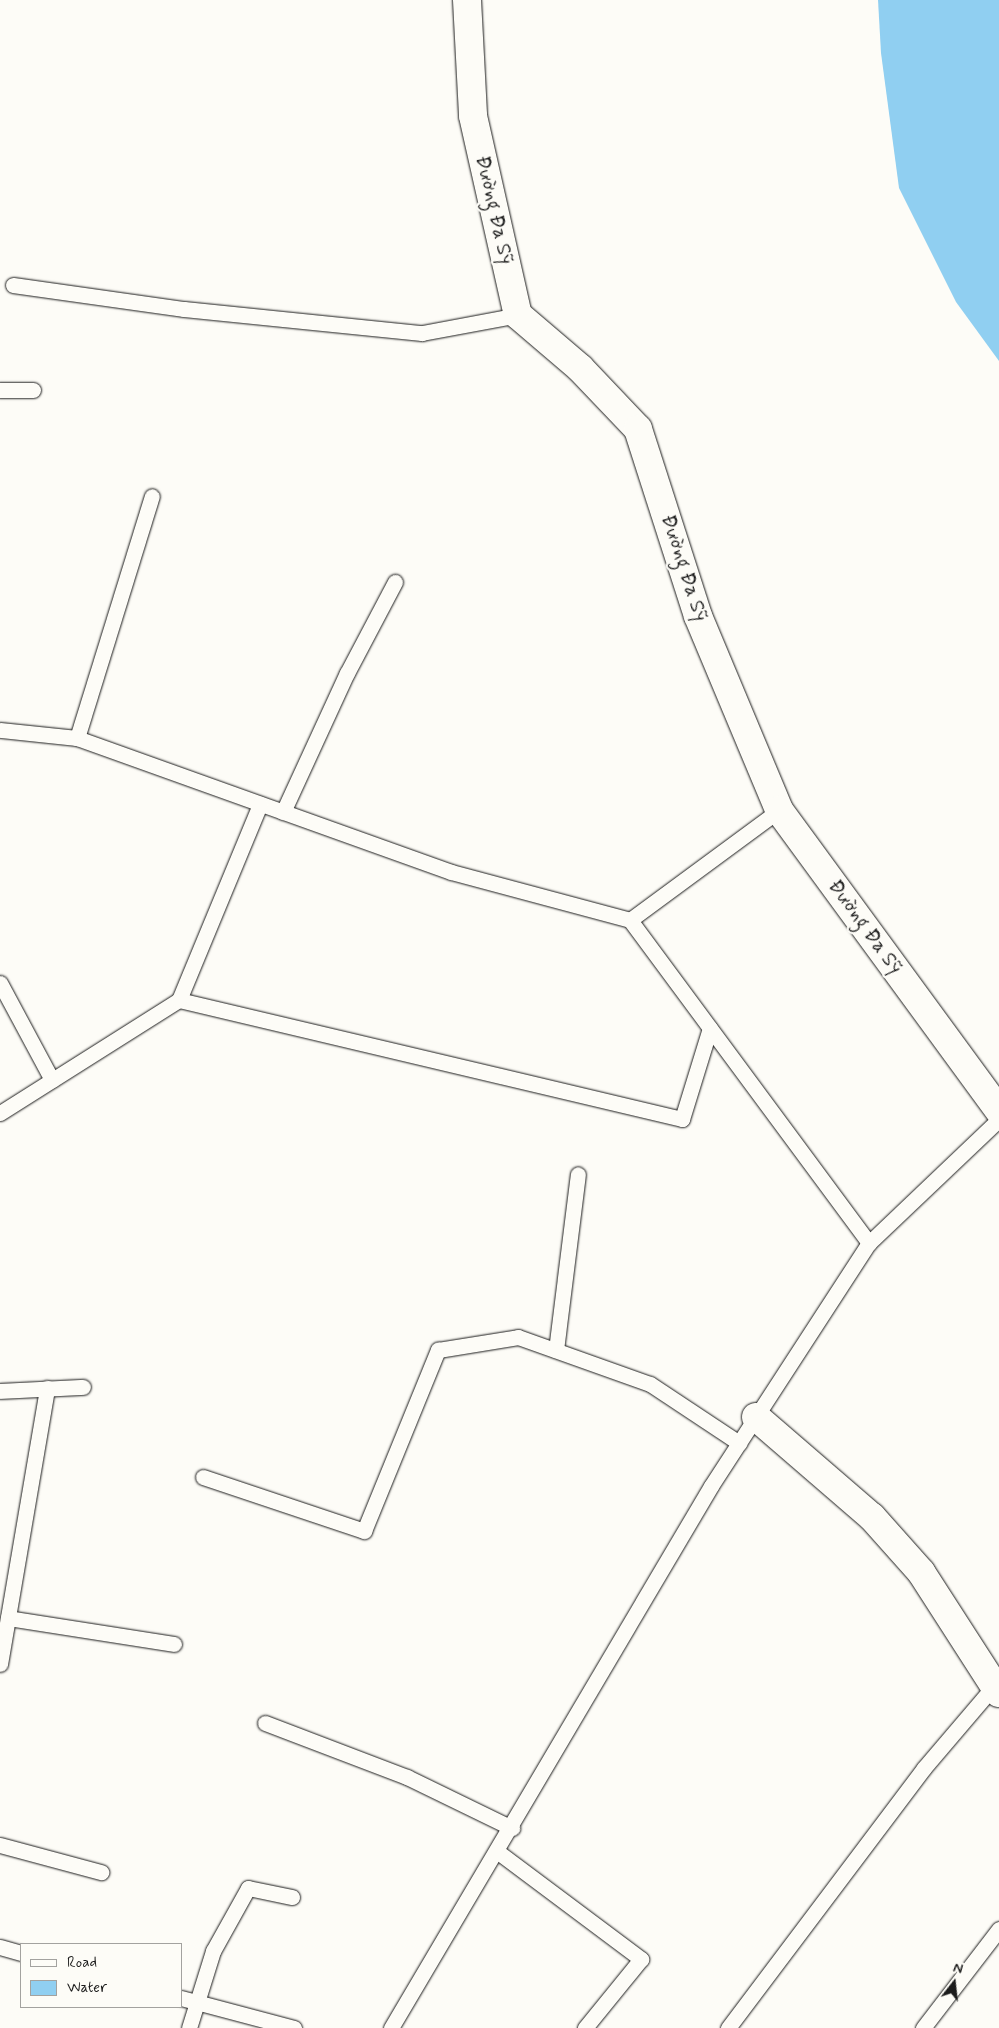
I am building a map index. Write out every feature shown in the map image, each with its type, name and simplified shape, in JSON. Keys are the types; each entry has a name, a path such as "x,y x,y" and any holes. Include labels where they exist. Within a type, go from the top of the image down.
{"street":[{"name":"Đường Đa Sỹ","path":"467,0 473,116 518,316 580,368 638,429 698,616 780,810 999,1111"},
{"path":"756,1418 872,1517 921,1572 996,1690"}],"lane":[{"path":"13,285 184,309 422,334 518,316"},
{"path":"0,390 33,390"},
{"path":"77,738 152,496"},
{"path":"283,812 347,673 395,582"},
{"path":"0,730 77,738 451,872 630,920 869,1243"},
{"path":"0,1112 179,1000 260,804"},
{"path":"630,920 780,810"},
{"path":"0,982 52,1080"},
{"path":"179,1000 682,1119 710,1028"},
{"path":"391,2028 498,1852 739,1443 869,1243 999,1119"},
{"path":"556,1350 578,1174"},
{"path":"203,1477 364,1531 438,1350 518,1337 650,1384 739,1443"},
{"path":"0,1391 82,1387"},
{"path":"0,1664 47,1388"},
{"path":"8,1618 174,1644"},
{"path":"728,2028 924,1768 996,1690"},
{"path":"265,1723 407,1777 512,1828"},
{"path":"0,1845 101,1872"},
{"path":"498,1852 642,1959 585,2028"},
{"path":"189,2028 213,1951 248,1888 292,1897"},
{"path":"923,2028 999,1929"},
{"path":"0,1947 20,1953"},
{"path":"182,1998 294,2028"}],"water":[{"path":"878,0 999,0 999,361 956,302 899,188 881,53"}]}
